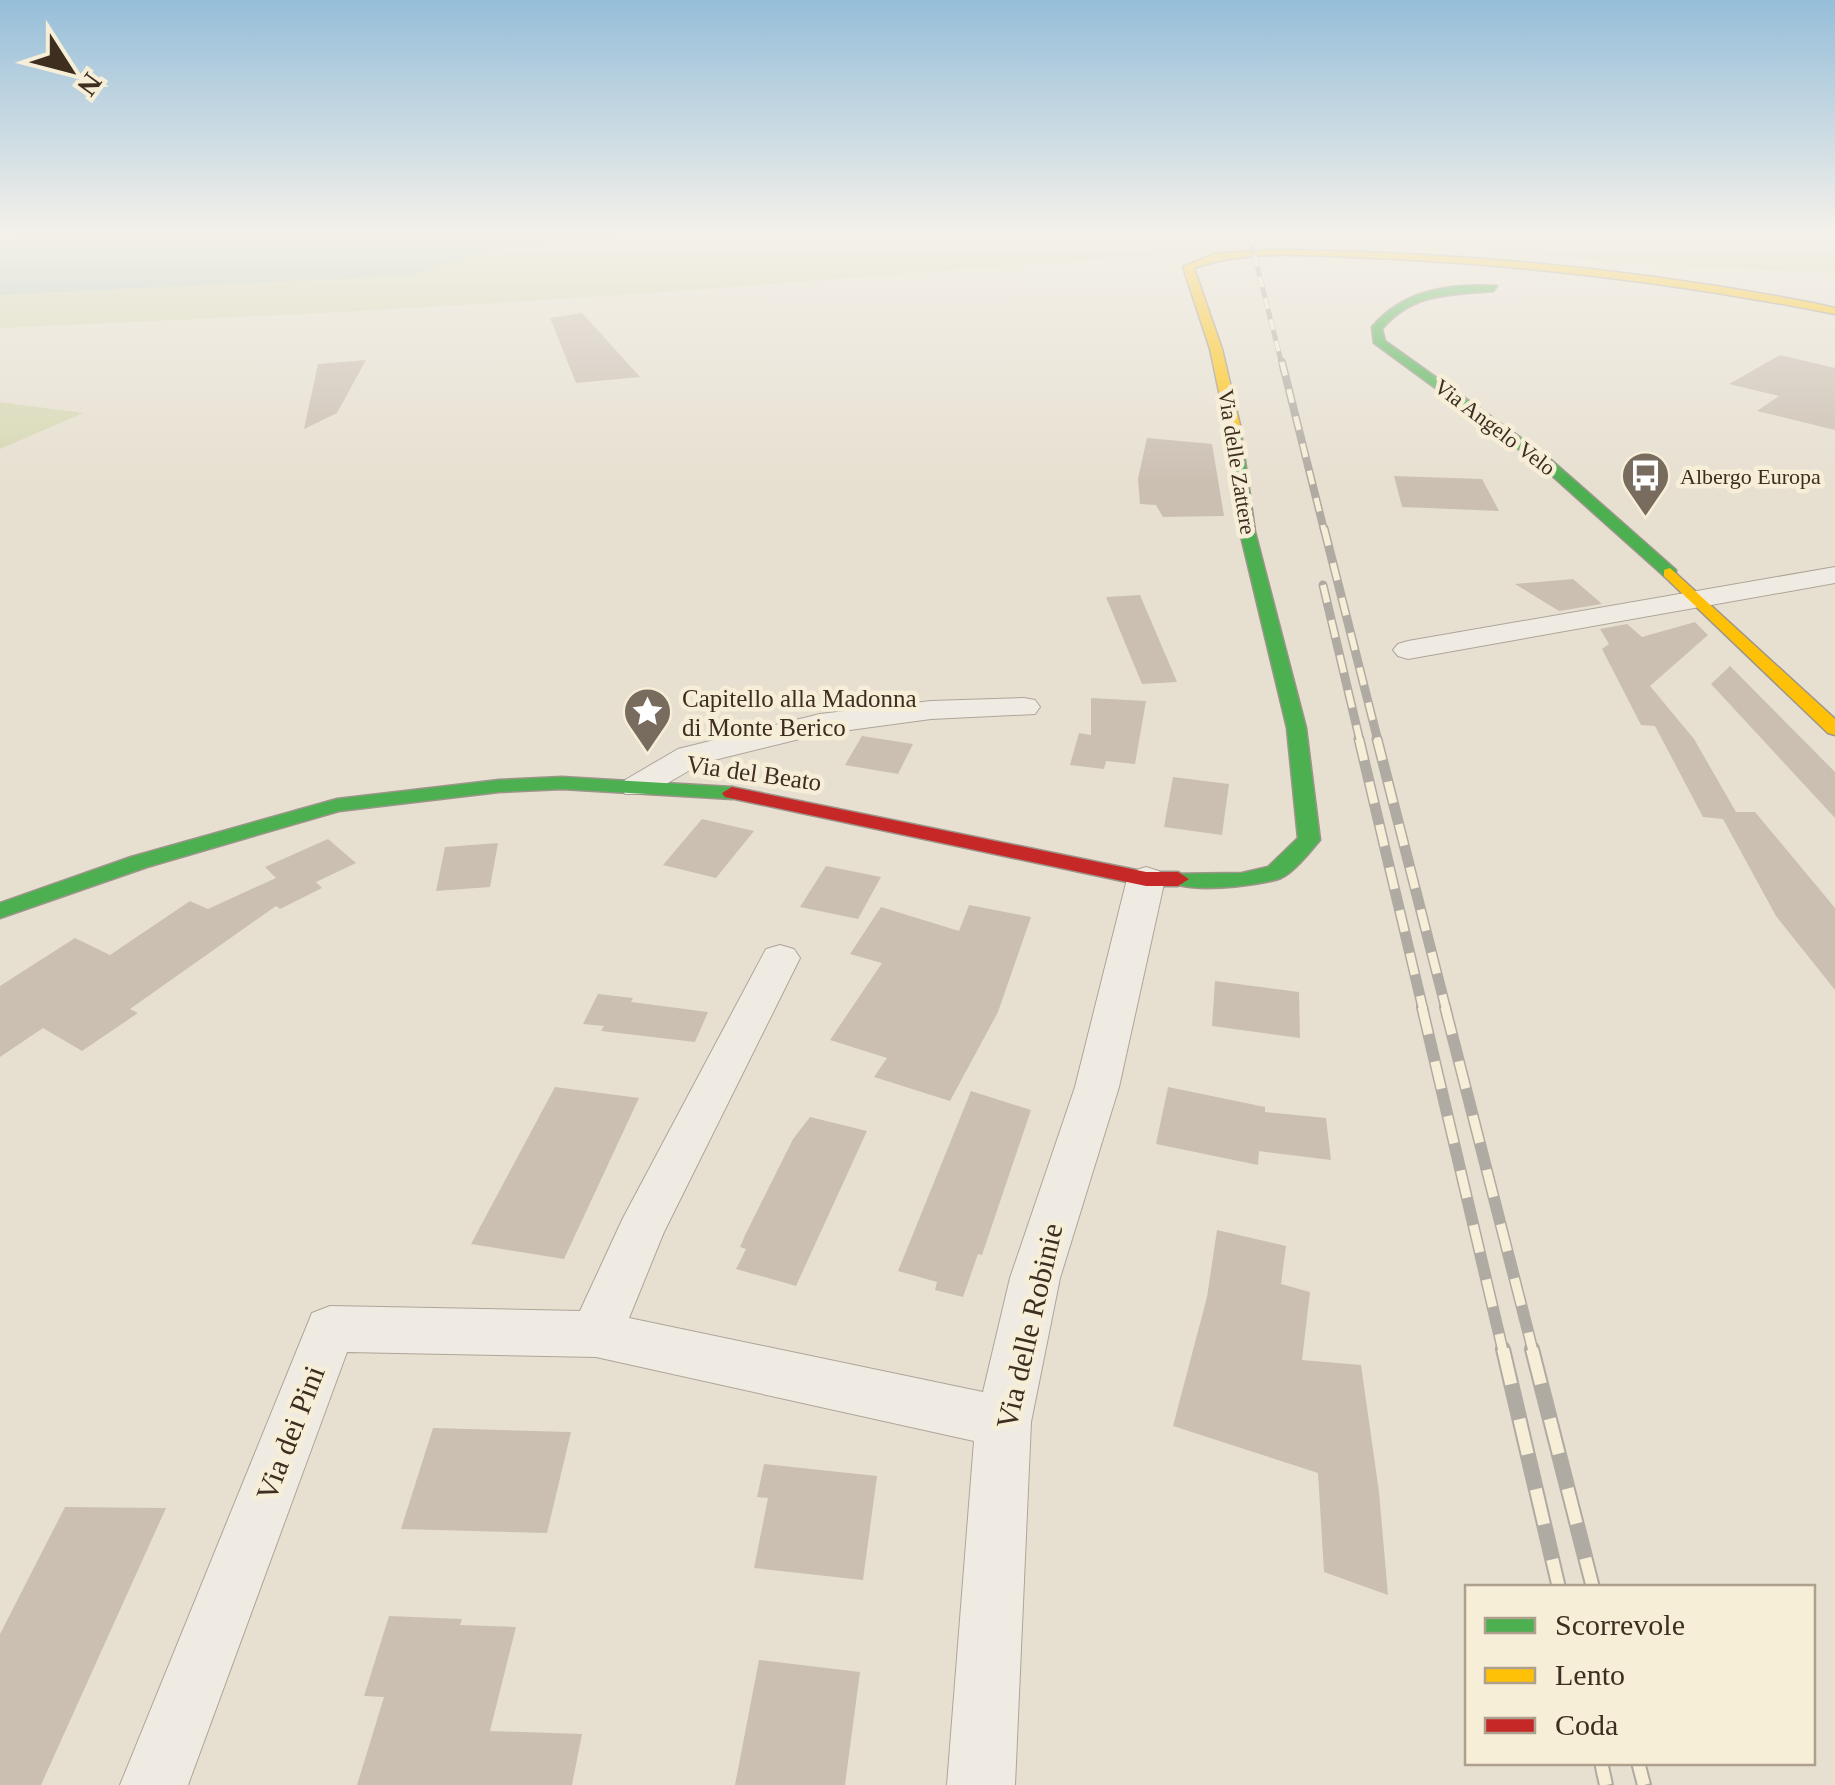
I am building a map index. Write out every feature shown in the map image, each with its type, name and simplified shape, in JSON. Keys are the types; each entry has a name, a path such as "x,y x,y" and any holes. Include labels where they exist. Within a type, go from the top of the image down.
{"street":[{"name":"Via delle Zattere","path":"1203,317 1228,397 1236,474 1251,550 1282,654"},
{"name":"Via Angelo Velo","path":"1385,317 1376,329 1380,343 1544,461 1701,600 1835,729"},
{"path":"1408,650 1835,574"},
{"name":"Via del Beato","path":"0,911 140,862 337,805 499,786 562,784 723,792 1146,879 1242,880 1276,872 1309,840 1311,804 1282,654"},
{"path":"636,788 690,756 820,724 931,710 1024,707"},
{"name":"Via delle Robinie","path":"981,1785 1003,1422 1035,1278 1096,1087 1146,879"},
{"path":"596,1334 640,1232 780,958"},
{"name":"Via dei Pini","path":"154,1785 330,1329 596,1334 1003,1422"}],"green space":[{"path":"0,317 237,317 0,328"},
{"path":"0,402 83,413 0,449"}],"building":[{"path":"586,317 640,377 576,383 550,318"},
{"path":"1780,355 1835,368 1835,430 1757,411 1779,396 1729,384"},
{"path":"366,360 337,413 304,429 318,364"},
{"path":"1147,438 1212,444 1224,516 1163,517 1156,505 1140,504 1138,479"},
{"path":"1394,476 1482,479 1499,511 1402,507"},
{"path":"1573,579 1602,604 1559,611 1515,584"},
{"path":"1140,595 1177,682 1142,684 1106,597"},
{"path":"1695,622 1708,635 1650,686 1694,739 1736,812 1755,812 1835,908 1835,990 1776,916 1723,819 1703,817 1655,726 1641,725 1602,649 1609,644 1600,629 1627,624 1642,637"},
{"path":"1730,666 1835,772 1835,818 1711,684"},
{"path":"1091,698 1146,701 1135,764 1106,761 1104,769 1070,765 1079,733 1091,735"},
{"path":"862,736 913,744 898,774 845,765"},
{"path":"1173,777 1229,784 1222,835 1164,827"},
{"path":"702,819 754,831 716,878 663,865"},
{"path":"328,839 356,863 316,882 322,888 280,909 276,906 130,1009 138,1013 82,1051 43,1028 0,1057 0,986 75,938 110,955 190,901 208,909 276,878 265,867"},
{"path":"498,843 490,887 436,891 445,847"},
{"path":"826,866 881,877 858,919 800,907"},
{"path":"969,905 1031,917 998,1012 950,1101 874,1077 887,1058 830,1040 882,963 850,954 881,907 959,931"},
{"path":"1215,981 1299,992 1300,1038 1212,1026"},
{"path":"598,994 708,1012 695,1042 601,1031 604,1026 583,1024"},
{"path":"555,1087 639,1098 564,1259 471,1244"},
{"path":"1168,1087 1265,1107 1265,1112 1326,1118 1331,1160 1259,1151 1258,1165 1156,1144"},
{"path":"971,1091 1031,1110 982,1255 978,1254 963,1297 935,1290 937,1282 898,1271"},
{"path":"810,1117 867,1131 796,1286 736,1269 746,1249 740,1247 746,1233 793,1139"},
{"path":"1217,1230 1286,1246 1281,1284 1310,1292 1302,1360 1361,1365 1379,1492 1388,1595 1324,1572 1318,1473 1173,1426 1207,1297"},
{"path":"433,1428 571,1432 547,1533 401,1529"},
{"path":"764,1464 877,1476 863,1580 754,1568 768,1498 757,1497"},
{"path":"65,1507 166,1508 41,1785 0,1785 0,1634"},
{"path":"389,1616 462,1619 460,1625 516,1627 490,1731 582,1734 572,1785 357,1785 384,1697 364,1696"},
{"path":"759,1660 860,1672 845,1785 735,1785"}],"railway":[{"path":"1270,317 1282,365"},
{"path":"1282,362 1324,530"},
{"path":"1324,528 1378,741"},
{"path":"1323,585 1360,741"},
{"path":"1359,739 1423,1009"},
{"path":"1377,739 1446,1009"},
{"path":"1422,1007 1503,1351"},
{"path":"1445,1007 1533,1351"},
{"path":"1503,1349 1558,1585"},
{"path":"1532,1349 1592,1585"},
{"path":"1602,1765 1606,1785"},
{"path":"1639,1765 1644,1785"}],"traffic: fast":[{"path":"1386,317 1376,329 1380,343 1544,461 1670,573"},
{"path":"1178,879 1242,880 1276,872 1309,840 1303,765 1248,532 1233,425"},
{"path":"0,911 139,862 337,805 499,786 562,783 732,793"}],"traffic: slow":[{"path":"1205,317 1233,425"},
{"path":"1670,573 1835,729"}],"traffic: jam":[{"path":"732,793 1146,879 1178,879"}],"place":[{"name":"Albergo Europa","path":"1645,518"},
{"name":"Capitello alla Madonna di Monte Berico","path":"647,754"}]}
